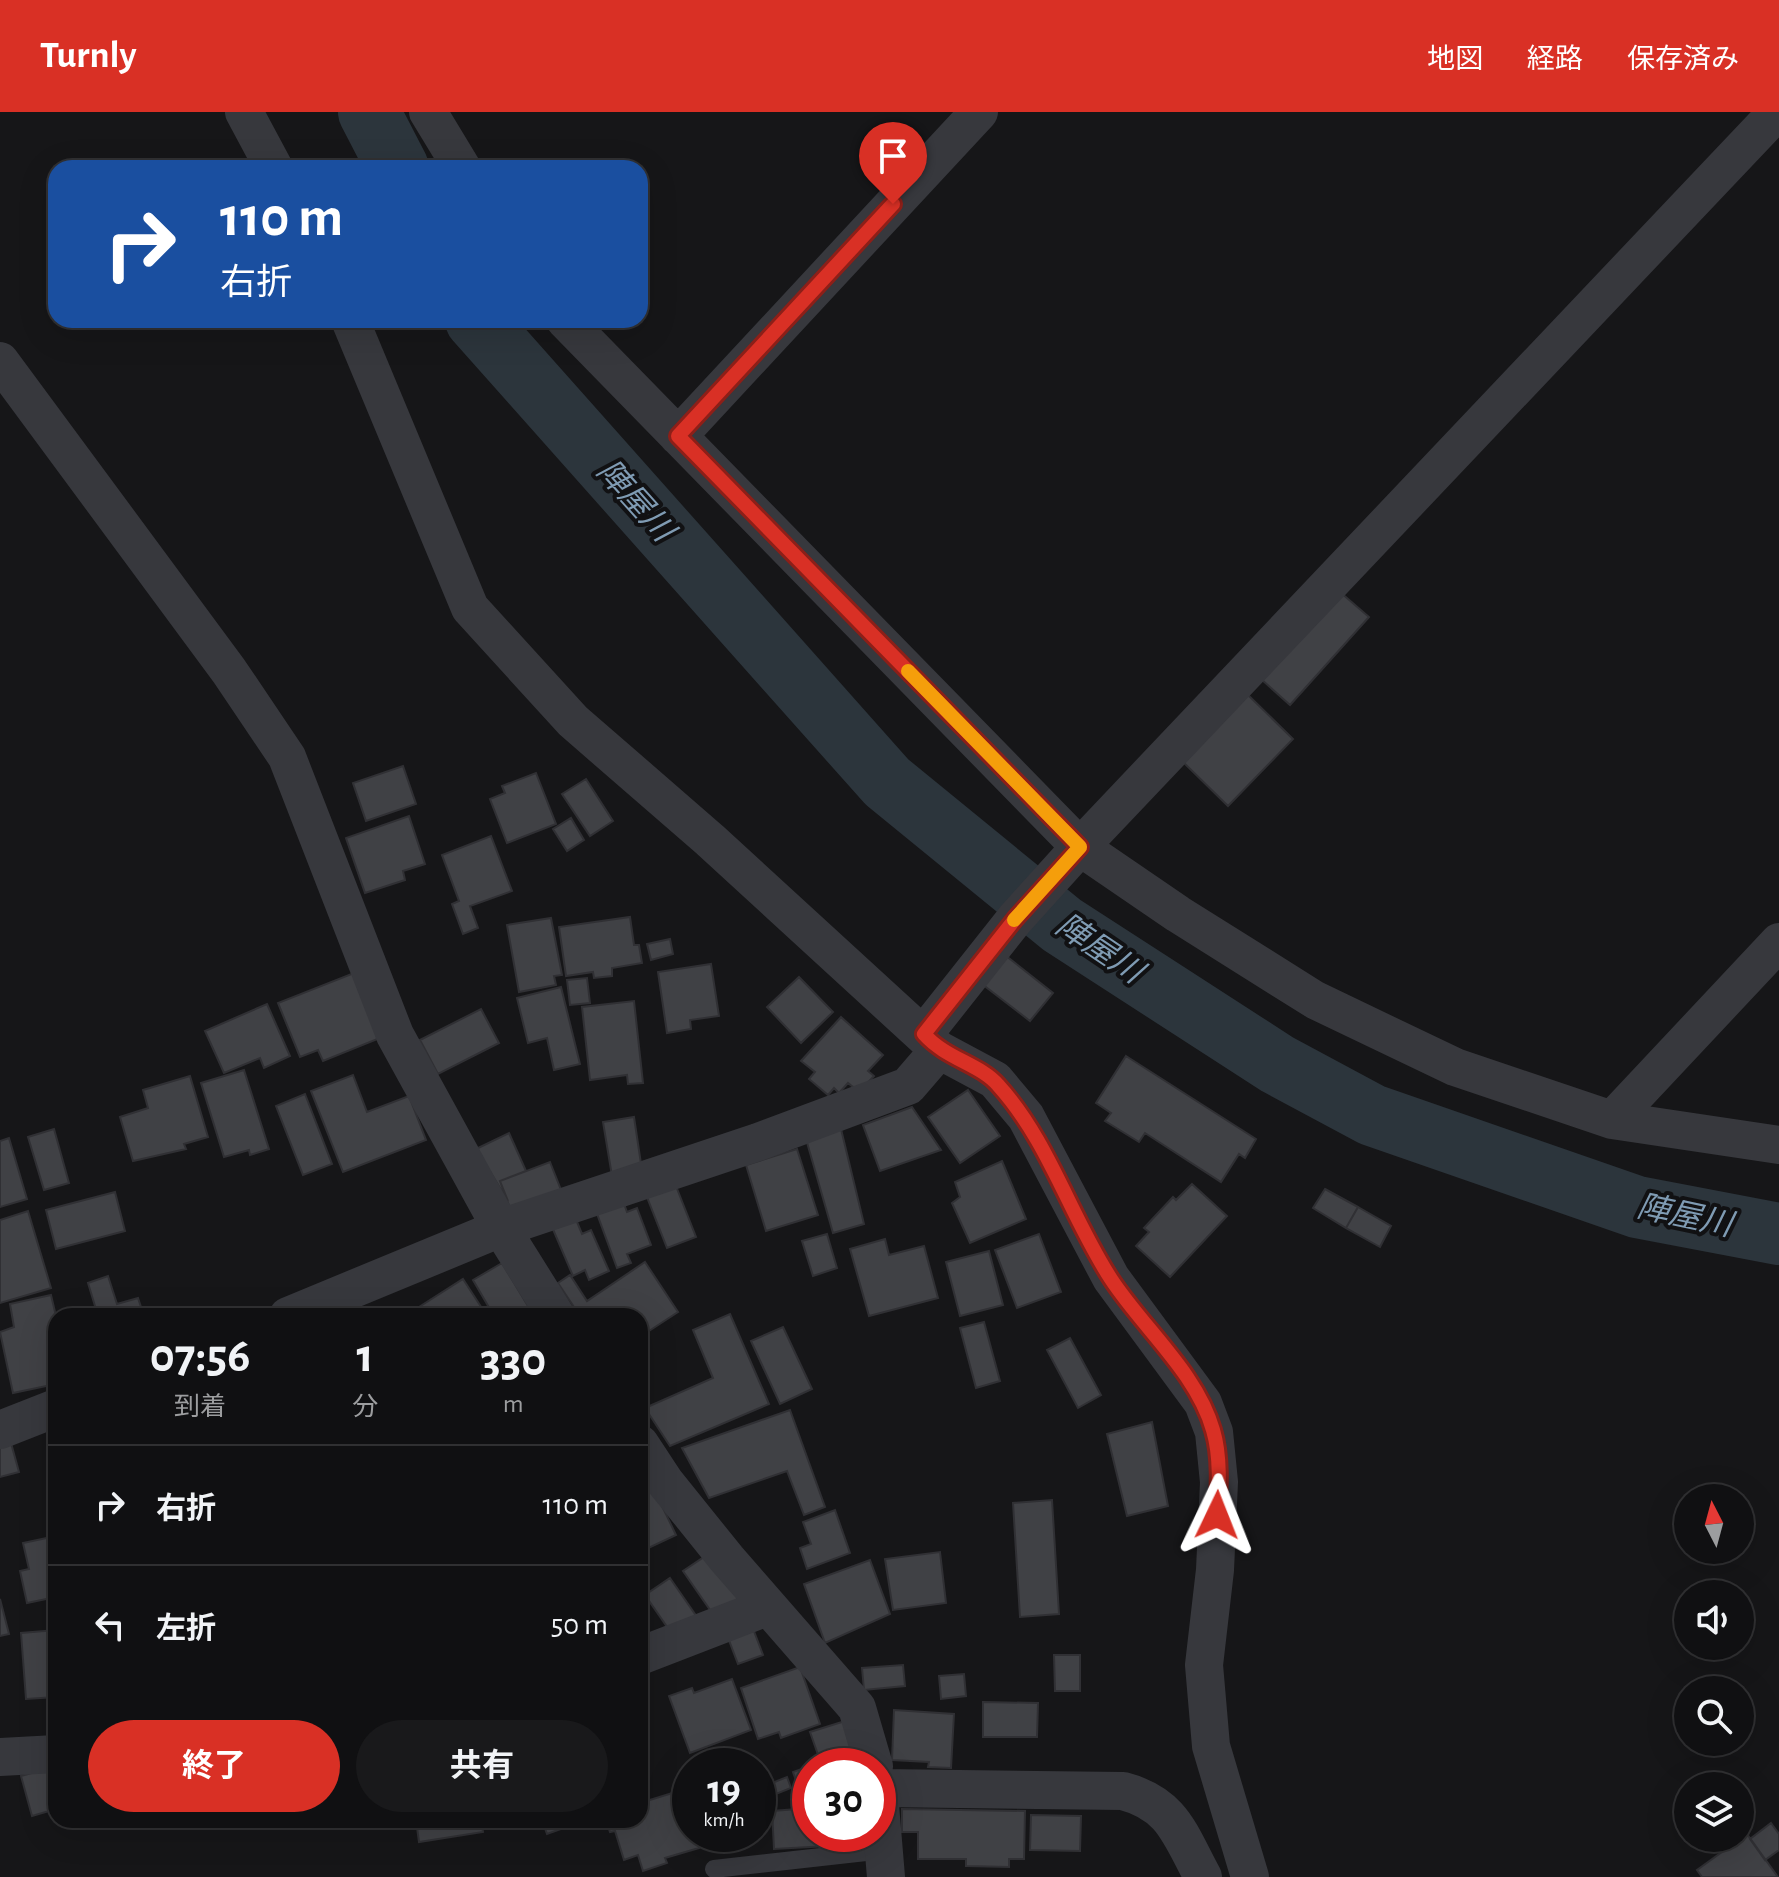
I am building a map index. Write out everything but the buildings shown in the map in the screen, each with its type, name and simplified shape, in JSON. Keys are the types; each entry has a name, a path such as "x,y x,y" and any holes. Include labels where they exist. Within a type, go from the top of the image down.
{"street":[{"path":"244,112 270,160"},
{"path":"428,112 457,160"},
{"path":"678,436 979,112"},
{"path":"307,1308 501,1228 758,1142 908,1086 931,1042 1015,919 1080,847 1771,134"},
{"path":"353,328 470,608 573,721 931,1042 995,1080 1026,1117 1111,1278 1203,1403 1214,1432 1219,1482 1215,1570 1204,1665 1211,1746 1250,1877"},
{"path":"573,328 1080,847 1178,914 1315,1000 1455,1067 1612,1120 1779,1145"},
{"path":"0,361 229,671 287,757 395,1035 501,1228 551,1308"},
{"path":"1612,1120 1779,942"},
{"path":"0,1430 48,1411"},
{"path":"648,1456 665,1482 767,1607 857,1708 868,1748"},
{"path":"648,1653 767,1607"},
{"path":"0,1757 48,1754"},
{"path":"896,1779 1123,1791 1147,1797 1169,1815 1203,1877"}],"lane":[{"path":"714,1869 885,1864"}],"waterway":[{"name":"陣屋川","path":"369,112 394,160"},
{"name":"陣屋川","path":"483,328 887,782 1062,925 1277,1064 1372,1115 1637,1207 1779,1234"}],"slow traffic":[{"path":"908,671 1080,847 1014,920"}],"route":[{"path":"893,204 678,436 1080,847 1015,919 924,1034 939,1050 995,1080 1026,1117 1111,1278 1203,1403 1214,1432 1219,1482 1217,1515"}]}
